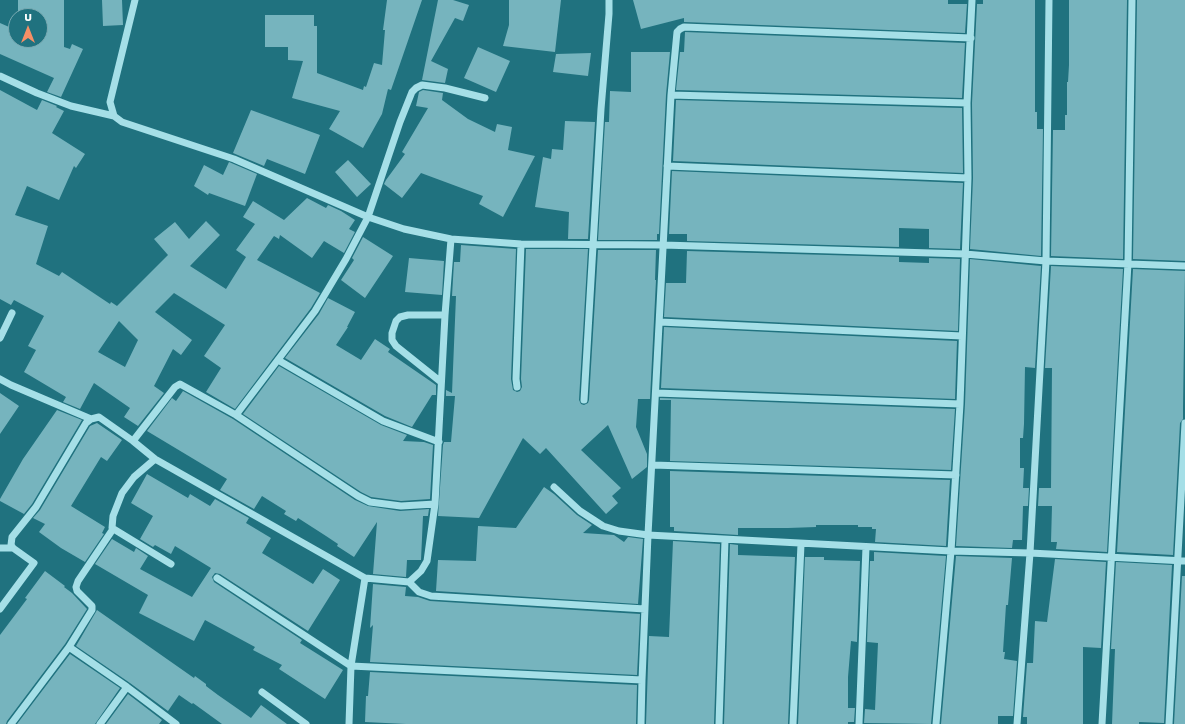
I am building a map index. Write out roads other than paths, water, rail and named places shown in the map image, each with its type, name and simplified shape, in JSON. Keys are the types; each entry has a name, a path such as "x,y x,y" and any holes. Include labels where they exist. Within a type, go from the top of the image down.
{"street":[{"path":"114,116 110,102 135,0"},
{"path":"584,400 609,0"},
{"path":"936,724 951,551 960,404 964,254 968,178 967,103 972,0"},
{"path":"1017,724 1030,553 1046,261 1049,0"},
{"path":"1102,724 1128,263 1132,0"},
{"path":"641,724 648,535 653,465 667,166 671,95 676,34 678,29 971,38"},
{"path":"0,76 37,93 71,106 114,116 122,122 234,159 368,217 404,229 451,239 521,244 664,245 964,254 1046,261 1185,266"},
{"path":"236,415 316,312 346,259 368,217 400,122 412,92 422,84 485,98"},
{"path":"671,95 967,103"},
{"path":"667,166 968,178"},
{"path":"408,582 421,571 427,561 435,504 445,315 451,239"},
{"path":"517,387 516,371 521,244"},
{"path":"0,338 12,313"},
{"path":"441,382 396,346 392,340 392,333 396,321 400,317 408,315 445,315"},
{"path":"660,322 962,336"},
{"path":"278,360 383,421 439,442"},
{"path":"0,379 10,385 91,419"},
{"path":"133,441 178,384 236,415 358,496 370,502 401,506 435,504"},
{"path":"656,393 960,404"},
{"path":"0,609 34,564 13,548 11,545 12,537 36,507 86,423 91,419 99,417 155,459 365,578 408,582 420,592 431,596 645,609"},
{"path":"1169,724 1181,561 1185,422"},
{"path":"11,724 69,647 92,610 92,606 77,591 76,587 78,581 113,529 113,516 122,493 134,477 155,459"},
{"path":"653,465 956,475"},
{"path":"554,488 580,511 603,526 619,531 648,535 801,544 1030,553 1181,561"},
{"path":"113,529 171,564"},
{"path":"719,724 725,540"},
{"path":"793,724 801,544"},
{"path":"859,724 866,547"},
{"path":"0,548 13,548"},
{"path":"217,578 351,666 642,680"},
{"path":"349,724 351,666 365,578"},
{"path":"69,647 127,687 176,724"},
{"path":"100,724 127,687"},
{"path":"262,692 306,724"}]}
